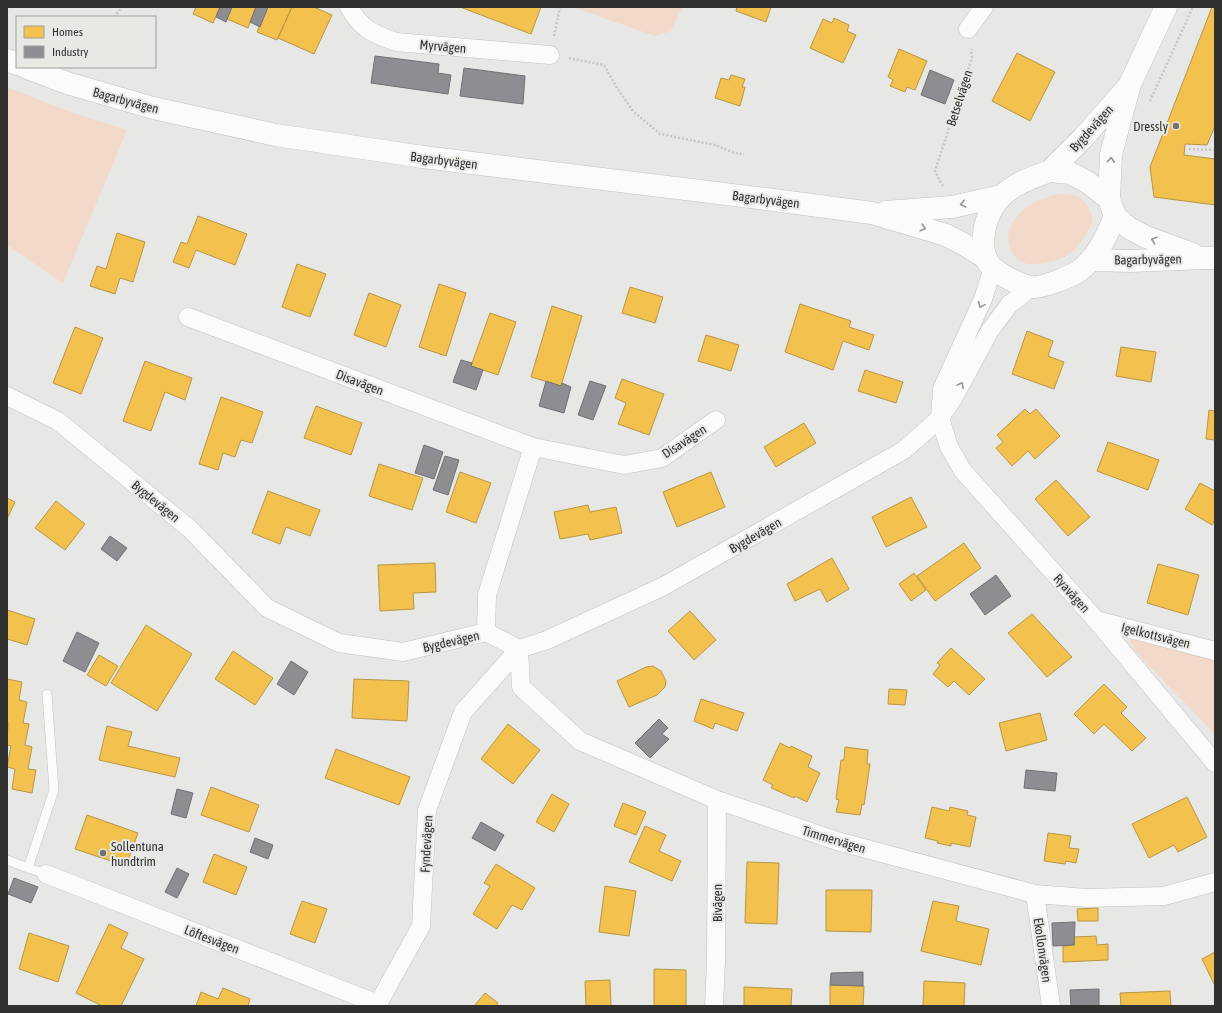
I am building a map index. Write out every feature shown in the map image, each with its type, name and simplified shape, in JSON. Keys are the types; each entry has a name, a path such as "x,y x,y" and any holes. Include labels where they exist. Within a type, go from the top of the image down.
{"street":[{"name":"Myrvägen","path":"349,7 362,26 375,34 396,42 550,55"},
{"path":"968,29 984,7"},
{"name":"Bygdevägen","path":"1112,207 1111,154 1130,84 1166,7"},
{"name":"Bagarbyvägen","path":"28,68 67,83 153,108 276,134 423,157 872,213 946,235 966,244 989,263"},
{"name":"Bygdevägen","path":"1050,171 1083,138 1130,84"},
{"path":"940,418 942,389 983,299 989,263 983,239 987,217 1001,196 1022,182 1050,171 1070,173 1089,183 1112,207 1101,247 1092,260 1078,272 1060,281 1032,287 1009,279 989,263"},
{"name":"Bagarbyvägen","path":"872,213 952,207 1001,196"},
{"name":"Bagarbyvägen","path":"1112,207 1129,228 1146,237 1210,258"},
{"name":"Bagarbyvägen","path":"1092,260 1130,261 1210,258"},
{"name":"Bygdevägen","path":"7,396 58,421 190,529 267,608 339,643 403,652 486,632 518,649 546,640 662,587 904,450 940,418 954,398 989,332 1009,306 1032,287"},
{"name":"Disavägen","path":"188,318 533,447 624,465 662,458 716,420"},
{"name":"Ryavägen","path":"940,418 949,447 963,471 1096,620 1215,763"},
{"path":"486,632 487,595 533,447"},
{"name":"Igelkottsvägen","path":"1096,620 1215,651"},
{"name":"Timmervägen","path":"518,649 521,687 580,742 717,800 838,841 1035,894 1087,898 1164,896 1215,882"},
{"name":"Fyndevägen","path":"377,1005 421,926 427,810 463,712 518,649"},
{"name":"Bivägen","path":"714,1006 716,961 717,800"},
{"name":"Löftesvägen","path":"46,874 377,1005"},
{"name":"Ekollonvägen","path":"1035,894 1051,1006"}],"lane":[{"path":"28,868 54,790 47,694"},
{"path":"7,860 46,874"}],"path":[{"path":"115,16 122,7"},
{"path":"560,7 550,55 604,65 617,88 633,111 660,134 715,145 735,153 744,154"},
{"path":"1150,102 1193,7"},
{"name":"Betselvägen","path":"947,191 935,171 972,58 968,29"},
{"path":"1189,149 1215,150"}],"shaded area":[{"path":"575,7 682,7 671,31 655,36"},
{"path":"7,87 67,111 127,130 63,283 7,245"},
{"path":"1057,194 1076,196 1085,203 1092,218 1088,231 1074,250 1065,257 1050,262 1034,264 1019,260 1010,250 1008,235 1014,220 1028,206"},
{"path":"1129,638 1171,647 1215,659 1215,734 1135,651"}],"building: Homes":[{"path":"196,7 220,7 213,23 193,14"},
{"path":"232,7 256,7 248,28 227,19"},
{"path":"268,7 292,7 277,40 257,32"},
{"path":"292,7 314,7 332,15 314,54 278,38"},
{"path":"460,7 541,7 531,34"},
{"path":"737,7 771,7 766,22 736,11"},
{"path":"1212,7 1215,7 1215,126 1207,145 1185,144 1184,155 1215,159 1215,205 1154,197 1150,167"},
{"path":"834,18 849,25 847,31 856,35 843,63 810,48 823,19 832,23"},
{"path":"899,49 927,61 915,90 907,87 905,92 890,86 893,80 888,77"},
{"path":"1017,53 1055,72 1030,121 992,101"},
{"path":"731,75 745,79 742,87 745,87 740,106 715,98 721,78 729,80"},
{"path":"198,216 247,234 235,265 196,250 189,268 173,262 181,242 187,244"},
{"path":"117,233 145,242 133,282 120,278 115,294 90,286 97,266 106,269"},
{"path":"297,264 326,274 310,317 282,307"},
{"path":"439,284 466,293 446,356 419,347"},
{"path":"630,287 663,297 655,323 622,313"},
{"path":"369,293 401,305 386,347 354,335"},
{"path":"800,304 851,321 849,327 874,335 869,350 843,341 833,370 785,352"},
{"path":"552,306 582,316 561,386 531,377"},
{"path":"490,313 516,322 498,375 471,366"},
{"path":"75,327 103,338 81,394 53,383"},
{"path":"1027,331 1053,341 1048,356 1064,362 1054,389 1012,374"},
{"path":"706,335 739,345 731,371 698,361"},
{"path":"1121,347 1156,352 1151,382 1116,376"},
{"path":"145,361 192,378 185,400 165,392 151,431 123,421"},
{"path":"865,370 903,382 896,403 858,391"},
{"path":"622,379 664,394 649,435 618,424 626,403 615,398"},
{"path":"221,397 263,412 252,443 241,440 235,457 223,453 218,470 199,464"},
{"path":"316,406 362,423 351,455 304,438"},
{"path":"1025,409 1030,414 1036,409 1060,436 1035,459 1028,451 1012,466 996,448 1003,442 997,435"},
{"path":"1209,410 1215,411 1215,440 1206,439"},
{"path":"804,423 816,443 776,467 764,447"},
{"path":"1108,442 1159,460 1148,490 1097,471"},
{"path":"379,464 423,478 412,510 369,496"},
{"path":"460,472 491,483 476,523 446,512"},
{"path":"711,472 725,507 677,527 663,492"},
{"path":"1056,480 1090,517 1068,536 1035,499"},
{"path":"1200,483 1215,491 1215,520 1212,525 1185,509"},
{"path":"268,491 320,510 310,536 286,527 280,544 252,533"},
{"path":"911,497 927,527 886,547 872,517"},
{"path":"7,498 15,502 7,519"},
{"path":"56,501 85,524 65,550 35,528"},
{"path":"588,505 590,512 616,507 622,533 590,540 588,534 560,539 554,512"},
{"path":"964,543 981,568 935,601 917,576"},
{"path":"832,558 849,589 827,602 820,589 795,601 787,584"},
{"path":"435,563 436,592 413,593 414,609 380,611 378,565"},
{"path":"1158,564 1199,575 1188,615 1147,603"},
{"path":"914,573 926,590 911,601 899,584"},
{"path":"7,610 35,619 27,645 7,639"},
{"path":"690,611 716,640 694,660 668,631"},
{"path":"1032,614 1072,657 1047,677 1008,633"},
{"path":"146,625 192,654 157,711 111,683"},
{"path":"951,648 985,679 969,695 954,681 948,687 933,674 940,665 937,663"},
{"path":"233,651 273,678 255,705 215,679"},
{"path":"99,655 118,666 106,686 87,675"},
{"path":"653,666 661,671 666,681 665,687 657,695 629,707 617,681 646,667"},
{"path":"7,679 22,682 19,700 27,702 23,723 29,724 25,745 32,747 28,769 36,770 32,793 12,789 15,769 7,767 11,746 7,745"},
{"path":"354,679 409,681 407,721 352,718"},
{"path":"1104,684 1127,707 1121,713 1146,738 1132,751 1104,724 1094,734 1074,714"},
{"path":"889,689 907,690 905,705 888,704"},
{"path":"701,699 744,713 737,731 715,723 713,729 694,721"},
{"path":"1040,713 1047,740 1006,751 999,723"},
{"path":"508,724 540,750 513,784 481,759"},
{"path":"107,726 132,732 128,746 180,758 175,777 99,760"},
{"path":"780,743 790,748 791,746 812,756 808,767 820,773 807,802 795,796 794,798 771,788 773,785 763,780"},
{"path":"845,747 868,750 867,764 870,764 864,805 862,804 860,815 836,812 839,800 836,799 841,760 844,760"},
{"path":"336,749 410,777 399,805 325,778"},
{"path":"211,787 259,805 249,832 201,815"},
{"path":"552,794 569,804 554,832 536,822"},
{"path":"1187,797 1207,837 1178,852 1174,845 1149,858 1132,824"},
{"path":"623,803 646,812 636,835 614,826"},
{"path":"932,807 949,811 950,807 968,811 967,815 976,817 970,847 951,843 951,846 937,843 938,841 925,838"},
{"path":"87,815 138,833 126,866 75,849"},
{"path":"645,826 666,835 659,851 681,861 672,881 629,862"},
{"path":"1048,833 1071,836 1069,848 1079,849 1076,863 1066,861 1065,864 1044,861"},
{"path":"214,854 247,867 236,895 203,882"},
{"path":"747,862 779,863 777,924 745,923"},
{"path":"496,864 535,888 522,910 512,905 497,929 473,914 490,886 484,883"},
{"path":"605,886 636,891 629,936 599,932"},
{"path":"826,890 872,890 871,932 826,931"},
{"path":"302,901 327,909 315,943 290,934"},
{"path":"933,901 959,906 956,921 989,929 981,965 921,951"},
{"path":"1098,908 1098,921 1078,921 1077,909"},
{"path":"109,924 128,933 121,948 144,959 121,1006 102,1006 76,993"},
{"path":"29,933 69,946 58,982 19,969"},
{"path":"1096,936 1097,945 1108,944 1108,960 1063,962 1063,946 1074,945 1074,937"},
{"path":"1215,952 1215,986 1202,959"},
{"path":"654,969 686,970 686,1006 654,1006"},
{"path":"610,980 611,1006 586,1006 585,981"},
{"path":"924,981 965,983 964,1006 923,1006"},
{"path":"830,985 864,986 863,1006 830,1006"},
{"path":"744,987 792,989 791,1006 744,1006"},
{"path":"223,988 250,999 248,1006 196,1006 201,992 218,999"},
{"path":"1170,991 1171,1006 1121,1006 1120,993"},
{"path":"485,993 498,1003 496,1006 474,1006"}],"building: Industry":[{"path":"220,7 232,7 226,22 216,17"},
{"path":"256,7 268,7 260,27 250,22"},
{"path":"375,56 439,64 438,73 451,75 448,94 371,83"},
{"path":"464,68 525,76 523,104 460,96"},
{"path":"930,70 954,80 945,104 921,95"},
{"path":"461,360 472,363 471,366 483,370 476,390 453,382"},
{"path":"546,381 561,386 562,383 571,387 564,413 539,406"},
{"path":"590,381 606,386 593,420 578,415"},
{"path":"424,445 443,452 434,479 415,473"},
{"path":"445,456 459,460 448,495 433,490"},
{"path":"110,536 127,548 117,561 101,549"},
{"path":"996,575 1011,596 985,615 970,594"},
{"path":"77,632 99,643 85,672 63,661"},
{"path":"291,661 308,672 294,695 277,684"},
{"path":"659,719 668,728 662,734 669,739 650,758 635,743"},
{"path":"1026,770 1057,773 1055,791 1024,788"},
{"path":"177,789 193,793 186,818 171,814"},
{"path":"481,822 504,835 495,851 472,838"},
{"path":"255,838 273,845 268,859 250,852"},
{"path":"177,868 189,874 177,898 165,892"},
{"path":"14,878 38,887 31,903 8,894"},
{"path":"1075,922 1074,945 1053,946 1052,923"},
{"path":"863,972 863,986 830,985 831,973"},
{"path":"1099,989 1099,1006 1071,1006 1070,990"}],"place":[{"name":"Dressly","path":"1176,126"},
{"name":"Sollentuna hundtrim","path":"103,853"}]}
